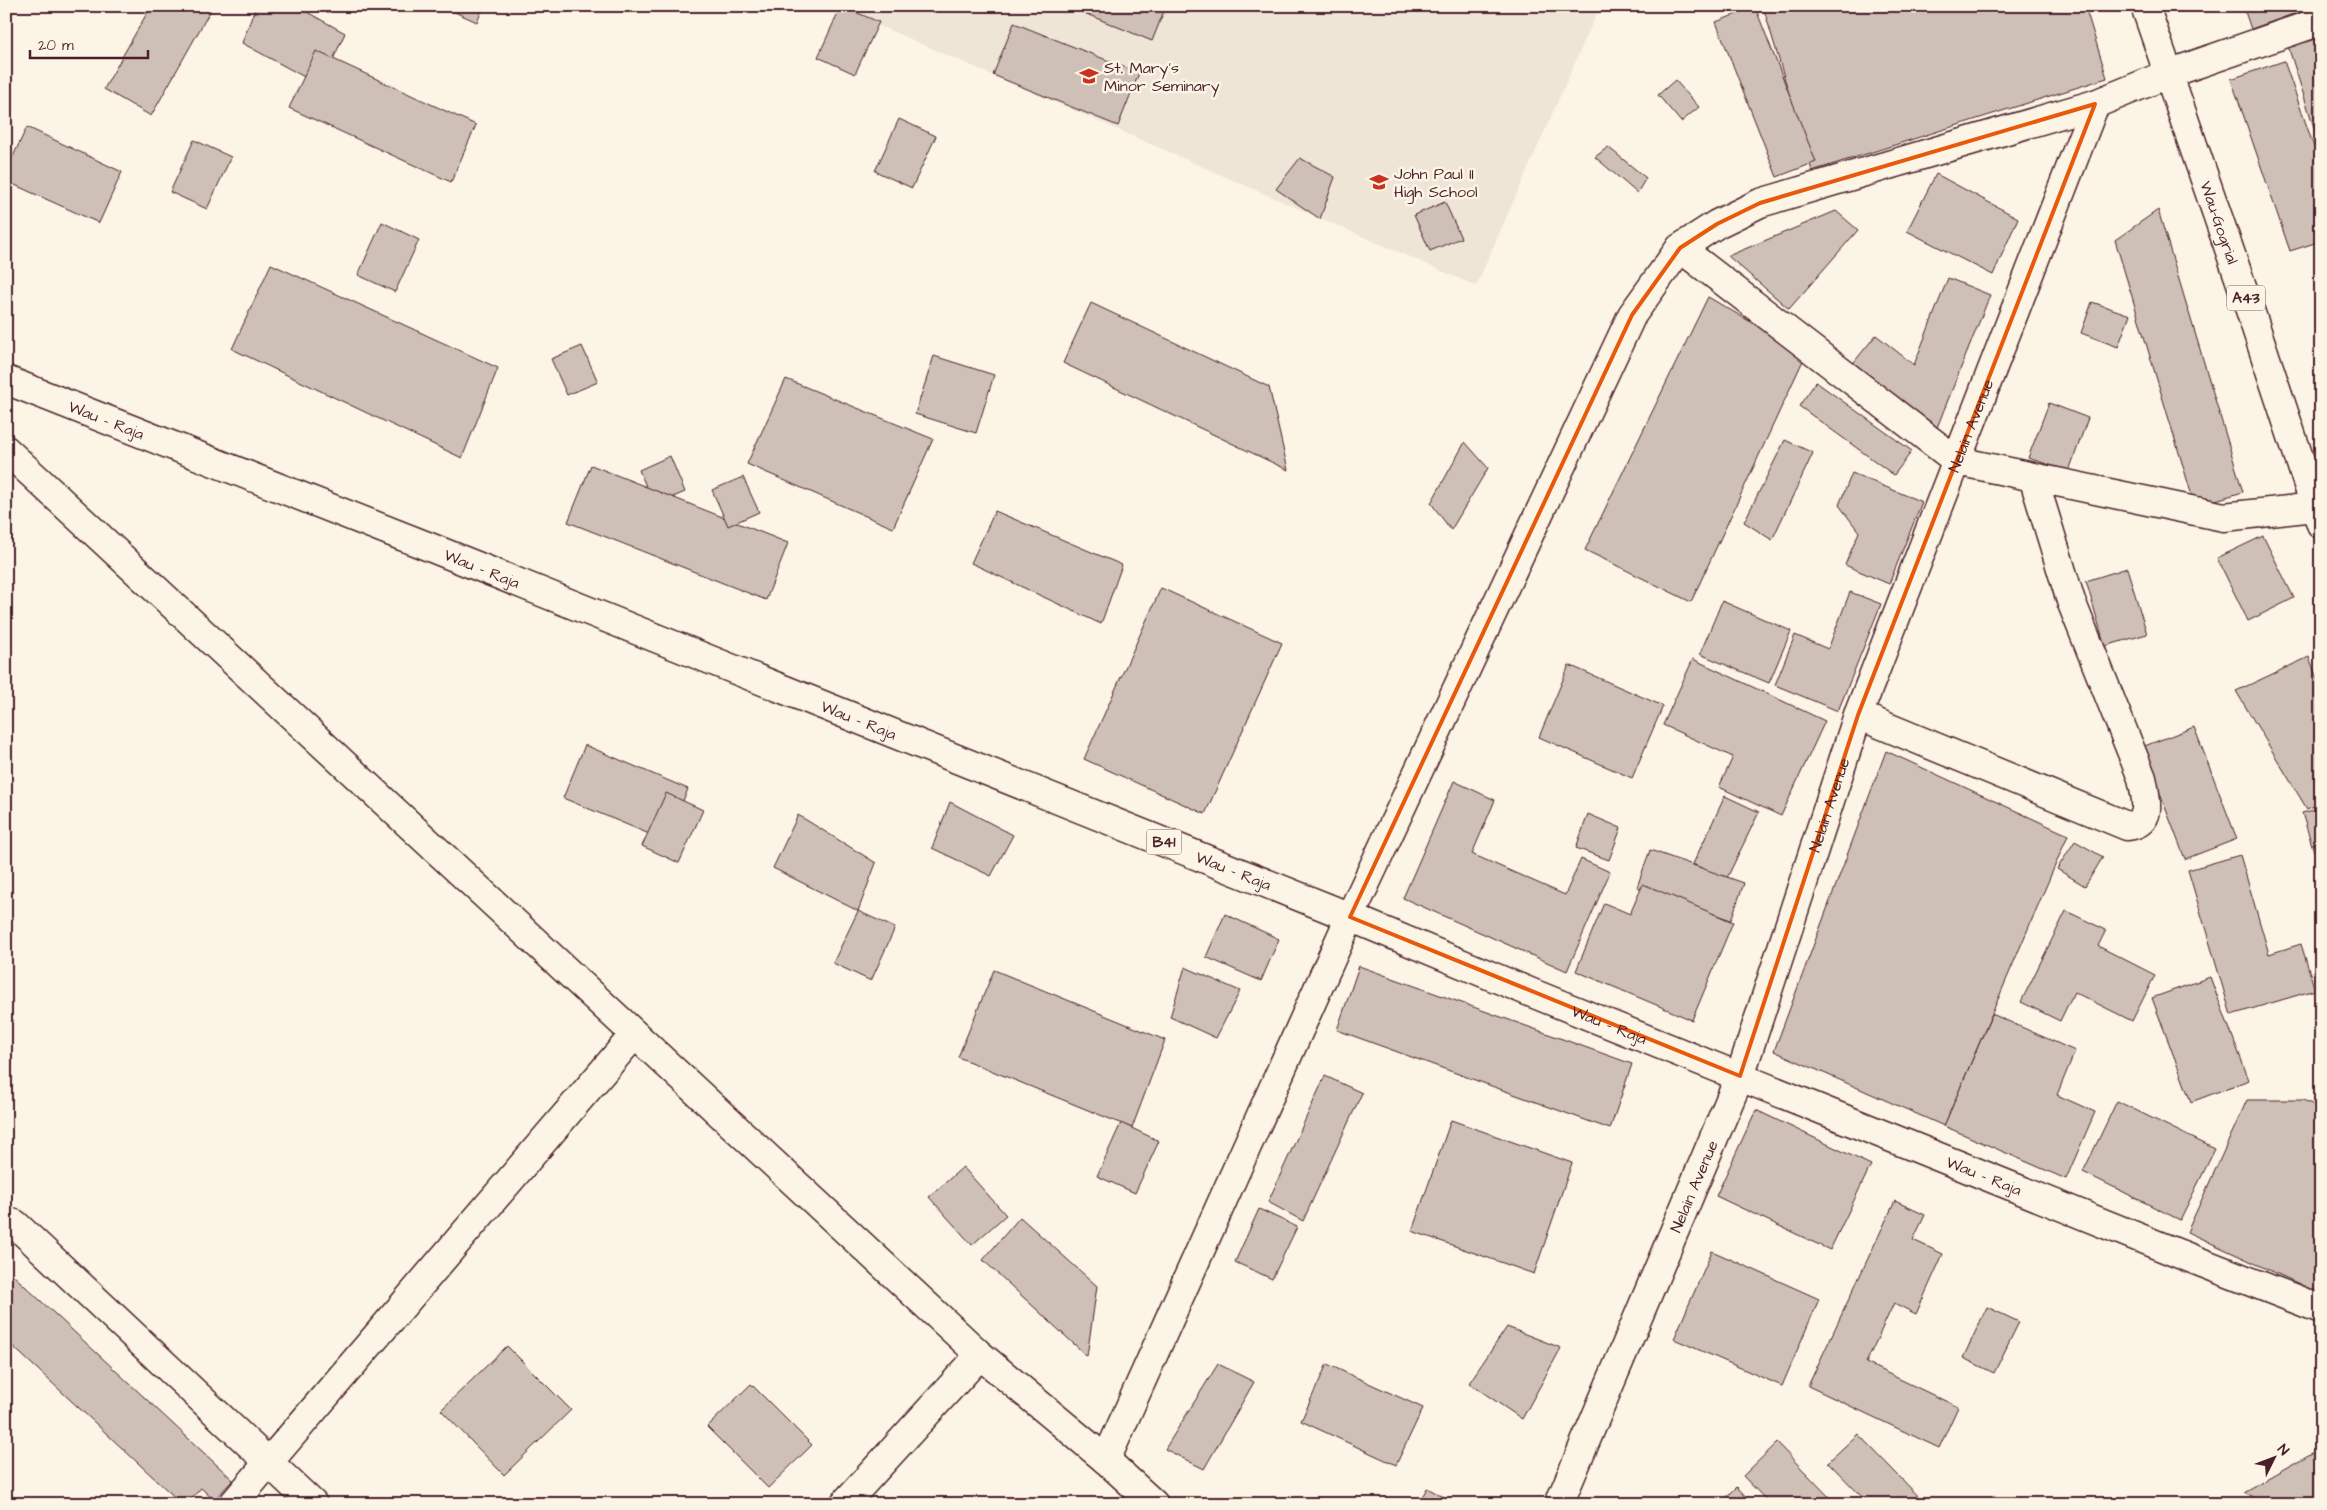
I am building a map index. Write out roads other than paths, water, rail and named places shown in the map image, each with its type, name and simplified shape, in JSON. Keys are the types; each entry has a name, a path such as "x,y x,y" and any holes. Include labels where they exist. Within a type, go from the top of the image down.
{"street":[{"name":"Wau-Gogrial","path":"2145,6 2245,295 2318,516"},
{"path":"1106,1460 1350,917 1632,315 1680,248 1718,224 1760,203 2095,104 2168,74 2321,22"},
{"name":"Nelain Avenue","path":"1559,1504 1740,1076 1858,715 2095,104"},
{"path":"1680,248 1956,461 2224,516 2318,516"},
{"name":"Wau - Raja","path":"6,380 432,548 1350,917 1532,993 2177,1253 2321,1309"},
{"path":"6,450 980,1355 1106,1460 1154,1504"},
{"path":"1858,715 2127,826 2144,820 2147,815 2146,796 2142,778 2071,601 2033,478"},
{"path":"233,1504 634,1035"},
{"path":"6,1220 15,1224 312,1504"},
{"path":"844,1504 980,1355"}],"place":[{"name":"St. Mary's Minor Seminary","path":"1089,76"},
{"name":"John Paul II High School","path":"1379,182"}]}
